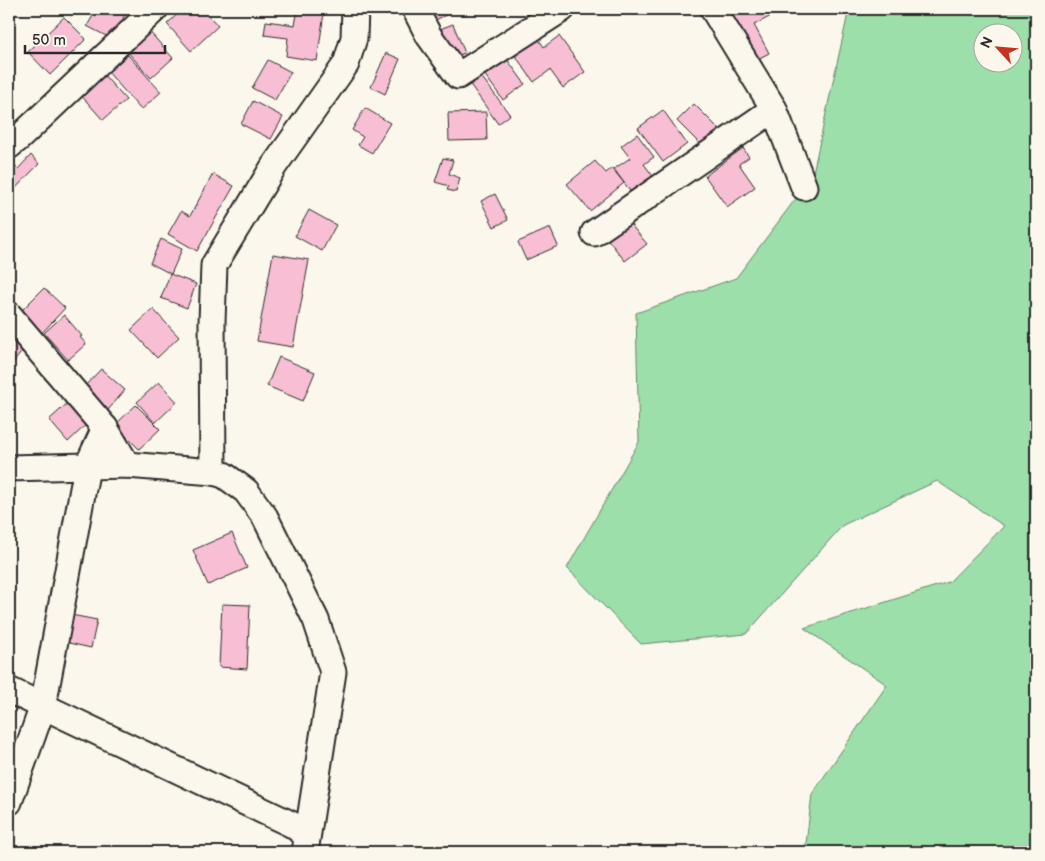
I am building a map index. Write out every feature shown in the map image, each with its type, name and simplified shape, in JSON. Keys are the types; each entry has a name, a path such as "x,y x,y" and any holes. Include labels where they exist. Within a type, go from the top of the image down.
{"street":[{"path":"9,146 155,9"},
{"path":"213,472 212,322 214,265 274,166 346,64 354,38 355,9"},
{"path":"415,9 429,36 458,76 562,9"},
{"path":"713,9 774,109 804,187"},
{"path":"594,233 774,109"},
{"path":"9,315 105,428 128,465"},
{"path":"9,802 43,706 88,467 105,428"},
{"path":"9,468 128,465 213,472 224,475 246,491 265,517 316,620 333,672 306,844"},
{"path":"9,690 292,825 306,844"}],"green space":[{"path":"849,9 1036,9 1036,852 805,852 812,794 887,685 804,628 949,582 1004,526 937,481 843,525 746,634 641,644 567,568 639,442 636,313 736,278 812,177"}],"building":[{"path":"9,9 17,10 9,27"},
{"path":"97,9 128,9 112,39 87,26"},
{"path":"183,9 203,9 218,26 191,51 167,24"},
{"path":"298,9 332,9 332,14 324,13 317,61 286,56 288,38 264,35 266,21 295,25"},
{"path":"428,9 459,9 433,21"},
{"path":"725,9 772,9 775,14 754,25 769,53 754,61"},
{"path":"64,17 86,39 50,75 28,52"},
{"path":"453,24 465,53 451,58 440,29"},
{"path":"148,30 173,58 151,78 126,50"},
{"path":"559,36 585,72 563,88 550,70 534,82 514,54 537,37 544,47"},
{"path":"386,53 400,59 385,94 371,87"},
{"path":"128,55 161,92 141,110 108,72"},
{"path":"504,55 525,84 503,100 482,71"},
{"path":"268,60 291,72 275,100 252,88"},
{"path":"478,72 510,115 498,124 467,80"},
{"path":"103,74 126,100 103,120 80,94"},
{"path":"253,101 283,117 271,139 241,124"},
{"path":"694,104 722,132 705,149 677,121"},
{"path":"365,108 390,123 372,153 358,145 363,137 352,130"},
{"path":"663,110 687,144 663,162 638,128"},
{"path":"486,112 487,140 449,141 448,113"},
{"path":"637,134 654,157 644,164 655,179 633,195 614,169 630,158 621,146"},
{"path":"743,148 749,157 739,164 755,187 727,207 705,176"},
{"path":"31,155 39,164 10,194 9,161 18,169"},
{"path":"443,158 453,160 449,174 460,178 456,192 447,190 449,186 435,182"},
{"path":"595,161 606,173 612,168 624,183 590,211 567,184"},
{"path":"213,174 234,186 197,251 168,234 181,211 190,216"},
{"path":"495,194 508,220 494,227 481,201"},
{"path":"309,210 336,225 322,251 295,236"},
{"path":"626,219 647,244 625,261 605,236"},
{"path":"550,228 558,246 526,260 518,242"},
{"path":"161,239 182,249 171,274 150,263"},
{"path":"273,254 309,260 293,347 257,341"},
{"path":"170,274 196,284 187,308 161,298"},
{"path":"44,288 65,308 41,334 19,313"},
{"path":"153,309 179,337 157,358 131,330"},
{"path":"64,315 82,336 80,337 86,344 68,360 44,333"},
{"path":"9,330 27,345 9,368"},
{"path":"279,357 315,372 303,401 267,386"},
{"path":"101,369 125,390 108,410 83,388"},
{"path":"159,382 177,402 155,423 137,402"},
{"path":"70,401 89,422 68,442 49,420"},
{"path":"136,405 160,429 139,449 115,425"},
{"path":"232,533 247,568 208,585 193,550"},
{"path":"222,604 250,605 247,669 219,667"},
{"path":"66,614 97,620 91,648 60,641"}]}
